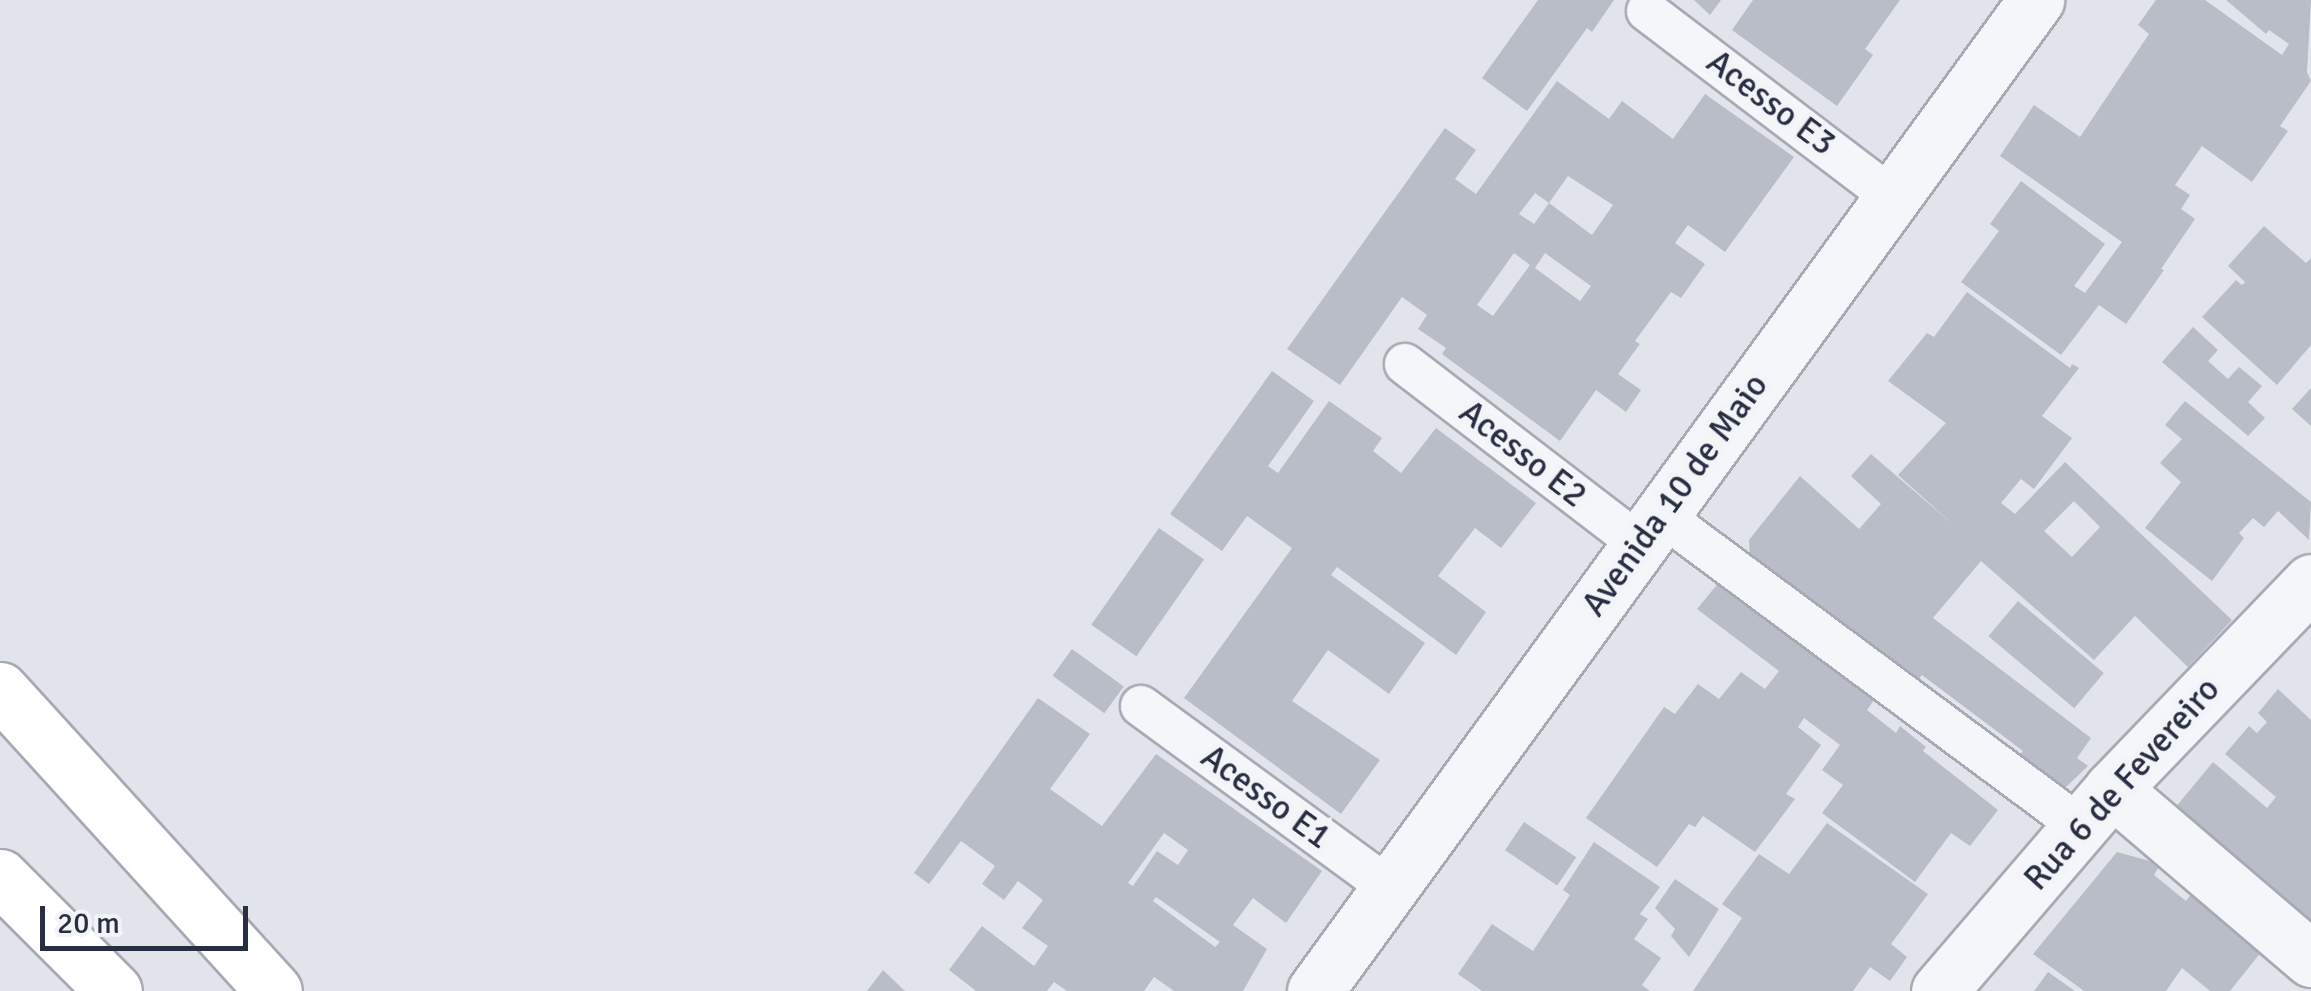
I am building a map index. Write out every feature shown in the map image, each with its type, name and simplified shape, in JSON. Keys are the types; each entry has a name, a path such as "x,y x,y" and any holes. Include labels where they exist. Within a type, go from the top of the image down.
{"main road":[{"path":"0,690 274,991"},
{"path":"0,877 114,991"}],"street":[{"name":"Avenida 10 de Maio","path":"1315,991 2036,0"},
{"name":"Rua 6 de Fevereiro","path":"1939,991 2096,808 2311,582"},
{"path":"2096,808 2311,958"}],"lane":[{"name":"Acesso E3","path":"1648,11 1892,196"},
{"name":"Acesso E2","path":"1405,364 1650,530 2096,808"},
{"name":"Acesso E1","path":"1140,706 1390,888"}],"building":[{"path":"1538,0 1614,0 1592,32 1587,28 1527,111 1482,78"},
{"path":"1694,0 1721,0 1710,15"},
{"path":"1753,0 1900,0 1865,49 1873,55 1837,106 1732,30"},
{"path":"2156,0 2205,0 2282,55 2289,44 2269,30 2266,34 2226,0 2311,0 2307,72 2311,81 2280,126 2288,131 2252,182 2202,146 2175,185 2190,195 2181,209 2195,219 2161,269 2164,270 2126,324 2099,305 2061,355 1961,282 1999,231 1990,224 2021,181 2105,244 2074,286 2085,293 2122,242 2000,156 2034,105 2080,137 2149,34 2138,25"},
{"path":"1557,81 1609,119 1622,101 1673,139 1705,94 1794,157 1725,252 1688,225 1675,243 1705,264 1681,298 1671,292 1635,341 1640,344 1618,374 1641,390 1626,412 1596,390 1560,441 1442,354 1446,348 1418,329 1427,315 1402,297 1340,385 1287,349 1445,128 1476,150 1455,179 1476,194","holes":["1568,176 1613,205 1592,235 1549,203","1535,193 1549,203 1534,224 1519,214","1514,253 1530,265 1493,316 1477,305","1545,253 1591,286 1580,301 1535,268"]},
{"path":"2264,226 2306,263 2311,258 2311,345 2277,385 2202,317 2236,280 2242,285 2245,282 2228,266"},
{"path":"1967,292 2070,368 2072,364 2079,368 2042,416 2072,438 2034,489 2021,479 2001,503 2015,514 2065,462 2232,620 2188,667 2135,616 2094,660 1981,561 1933,618 2091,738 2077,758 2088,766 2064,789 2020,755 2023,751 1922,675 1915,683 1750,561 1749,540 1800,476 1859,529 1881,504 1851,476 1871,454 1955,526 1898,475 1946,423 1888,381 1927,333 1934,337","holes":["2074,501 2100,527 2072,557 2044,531"]},
{"path":"2193,327 2218,350 2208,361 2228,379 2239,367 2262,386 2248,402 2265,418 2248,436 2162,362"},
{"path":"1272,371 1314,401 1268,466 1278,473 1329,401 1382,438 1373,451 1401,473 1436,428 1536,503 1501,548 1475,528 1438,576 1486,612 1456,655 1337,567 1331,575 1425,643 1389,694 1328,650 1292,701 1380,760 1341,814 1184,698 1292,548 1247,516 1222,551 1170,514"},
{"path":"2311,388 2311,426 2292,409"},
{"path":"2185,401 2311,502 2309,540 2278,511 2264,527 2253,518 2239,533 2244,538 2212,581 2145,528 2181,482 2160,463 2182,439 2165,425"},
{"path":"1159,528 1204,560 1136,656 1091,625"},
{"path":"1725,575 1881,690 1867,710 1896,733 1900,726 1926,747 1923,751 1998,810 1970,846 1951,833 1915,882 1822,813 1843,785 1822,770 1840,745 1804,718 1798,727 1821,745 1786,794 1795,799 1755,852 1703,816 1695,827 1689,824 1657,867 1586,818 1664,707 1675,714 1698,684 1719,699 1741,672 1765,689 1779,671 1697,609"},
{"path":"2018,601 2104,673 2074,708 1988,636"},
{"path":"1072,649 1124,687 1104,713 1053,676"},
{"path":"2278,689 2311,720 2311,931 2170,814 2213,762 2267,808 2276,797 2225,754 2249,726 2257,733 2267,722 2258,713"},
{"path":"1038,698 1090,734 1050,789 1102,826 1156,754 1322,871 1286,923 1253,898 1233,925 1267,949 1243,991 1174,991 1154,977 1144,991 1067,991 1054,982 1047,991 976,991 949,970 982,926 1034,966 1048,946 1022,928 1043,900 1018,881 1004,900 982,884 995,866 961,841 929,884 914,873","holes":["1164,833 1188,850 1178,865 1157,851 1133,886 1128,883","1156,897 1220,942 1215,947 1153,901"]},
{"path":"1524,822 1576,857 1557,885 1505,850"},
{"path":"1827,823 1928,894 1891,944 1907,957 1890,981 1870,967 1853,991 1693,991 1742,918 1722,904 1759,854 1789,874"},
{"path":"1594,842 1660,887 1640,914 1648,919 1634,939 1661,958 1642,985 1650,991 1482,991 1458,974 1492,924 1533,951 1570,895 1563,890"},
{"path":"2117,852 2150,861 2158,868 2154,875 2186,901 2191,894 2262,951 2230,991 2210,991 2182,968 2166,991 2084,991 2033,954"},
{"path":"1675,879 1719,909 1689,957 1671,936 1675,929 1655,908"},
{"path":"883,970 905,991 867,991"},
{"path":"2048,972 2075,991 2034,991"}]}
